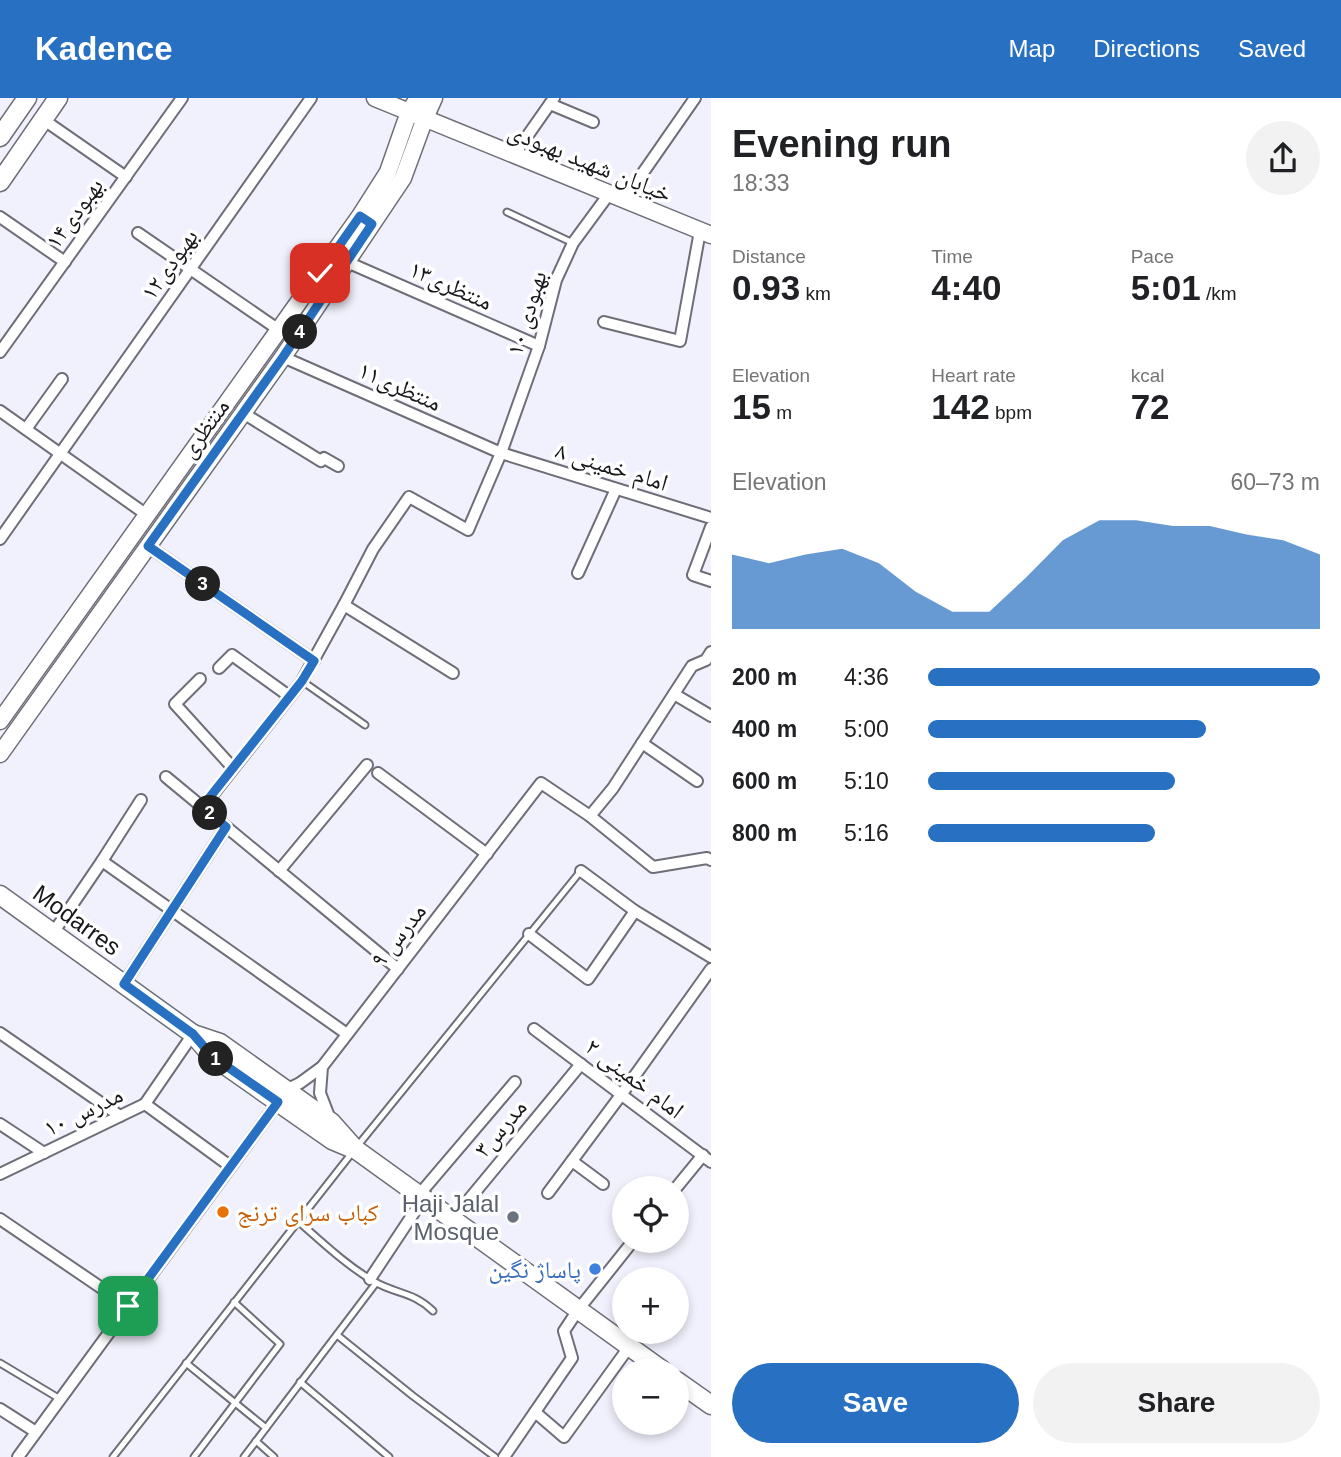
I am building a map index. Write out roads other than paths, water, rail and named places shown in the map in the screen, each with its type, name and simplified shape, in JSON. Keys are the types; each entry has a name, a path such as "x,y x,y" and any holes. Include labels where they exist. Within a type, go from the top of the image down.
{"main road":[{"path":"0,137 27,98"},
{"path":"0,182 58,98"},
{"name":"Modarres","path":"0,895 193,1034 212,1056 331,1122 355,1149 645,1358"},
{"name":"Modarres","path":"281,1096 332,1140 355,1149"},
{"path":"689,1389 711,1405"}],"street":[{"name":"بهبودی۱۴","path":"0,352 182,98"},
{"name":"بهبودی۱۲","path":"0,539 311,98"},
{"name":"خیابان شهید بهبودی","path":"375,98 417,109 514,155 705,233"},
{"name":"منتظری","path":"1,751 283,357 346,262 417,109 434,98"},
{"name":"بهبودی ۱۰","path":"344,605 373,549 410,497 468,530 501,453 539,346 556,280 573,243 616,197 695,98"},
{"path":"514,155 552,101 593,122"},
{"path":"44,120 126,177"},
{"path":"0,217 65,262"},
{"name":"منتظری","path":"0,721 279,330 366,220"},
{"path":"138,233 279,330"},
{"path":"604,322 680,341 705,233"},
{"name":"منتظری۱۳","path":"346,262 539,346"},
{"name":"منتظری۱۱","path":"283,357 501,453"},
{"path":"26,429 62,379"},
{"path":"0,411 147,515"},
{"path":"243,413 321,461 324,458 338,466"},
{"name":"امام خمینی ۸","path":"501,453 711,518"},
{"path":"578,573 616,489"},
{"path":"711,527 693,575 711,581"},
{"path":"148,546 314,661"},
{"path":"202,807 302,681 344,605 453,673"},
{"path":"709,859 653,867 590,816 613,788 692,666 706,660 711,652"},
{"path":"219,668 232,655 289,696"},
{"path":"200,679 175,704 233,768"},
{"path":"674,694 711,716"},
{"path":"642,743 697,781"},
{"path":"279,871 368,765"},
{"path":"378,773 487,854"},
{"path":"166,777 398,969"},
{"name":"مدرس ۹","path":"281,1096 322,1067 541,783 590,816"},
{"path":"53,933 141,800"},
{"path":"124,984 226,827"},
{"path":"102,861 348,1034"},
{"path":"581,871 635,911 711,957"},
{"path":"529,934 588,979 635,911"},
{"path":"548,1193 711,969"},
{"name":"امام خمینی ۲","path":"534,1028 707,1158"},
{"path":"0,1033 120,1116"},
{"name":"مدرس ۱۰","path":"0,1174 145,1104 193,1034"},
{"name":"مدرس۳","path":"452,1220 581,1064"},
{"path":"322,1067 320,1093 331,1122"},
{"path":"373,1281 421,1197 515,1082"},
{"path":"18,1457 281,1096"},
{"path":"145,1104 230,1166"},
{"path":"0,1124 44,1153"},
{"path":"688,1176 707,1158"},
{"path":"572,1161 603,1184"},
{"path":"0,1219 128,1306"},
{"path":"504,1457 572,1358 564,1331 623,1253"},
{"path":"535,1412 564,1437 629,1347"},
{"path":"0,1409 36,1432"}],"lane":[{"path":"507,212 573,243"},
{"path":"302,681 365,725"},
{"path":"113,1457 355,1149 581,871"},
{"path":"298,1221 373,1281 422,1301 433,1311"},
{"path":"244,1457 337,1335 373,1281"},
{"path":"194,1457 280,1344 234,1302"},
{"path":"337,1335 495,1457"},
{"path":"0,1363 60,1399"},
{"path":"186,1363 265,1428"},
{"path":"300,1382 389,1457"},
{"path":"256,1441 274,1457"}],"place":[{"name":"کباب سرای ترنج","path":"223,1212"},
{"name":"Haji Jalal Mosque","path":"513,1217"},
{"name":"پاساژ نگین","path":"595,1269"}]}
